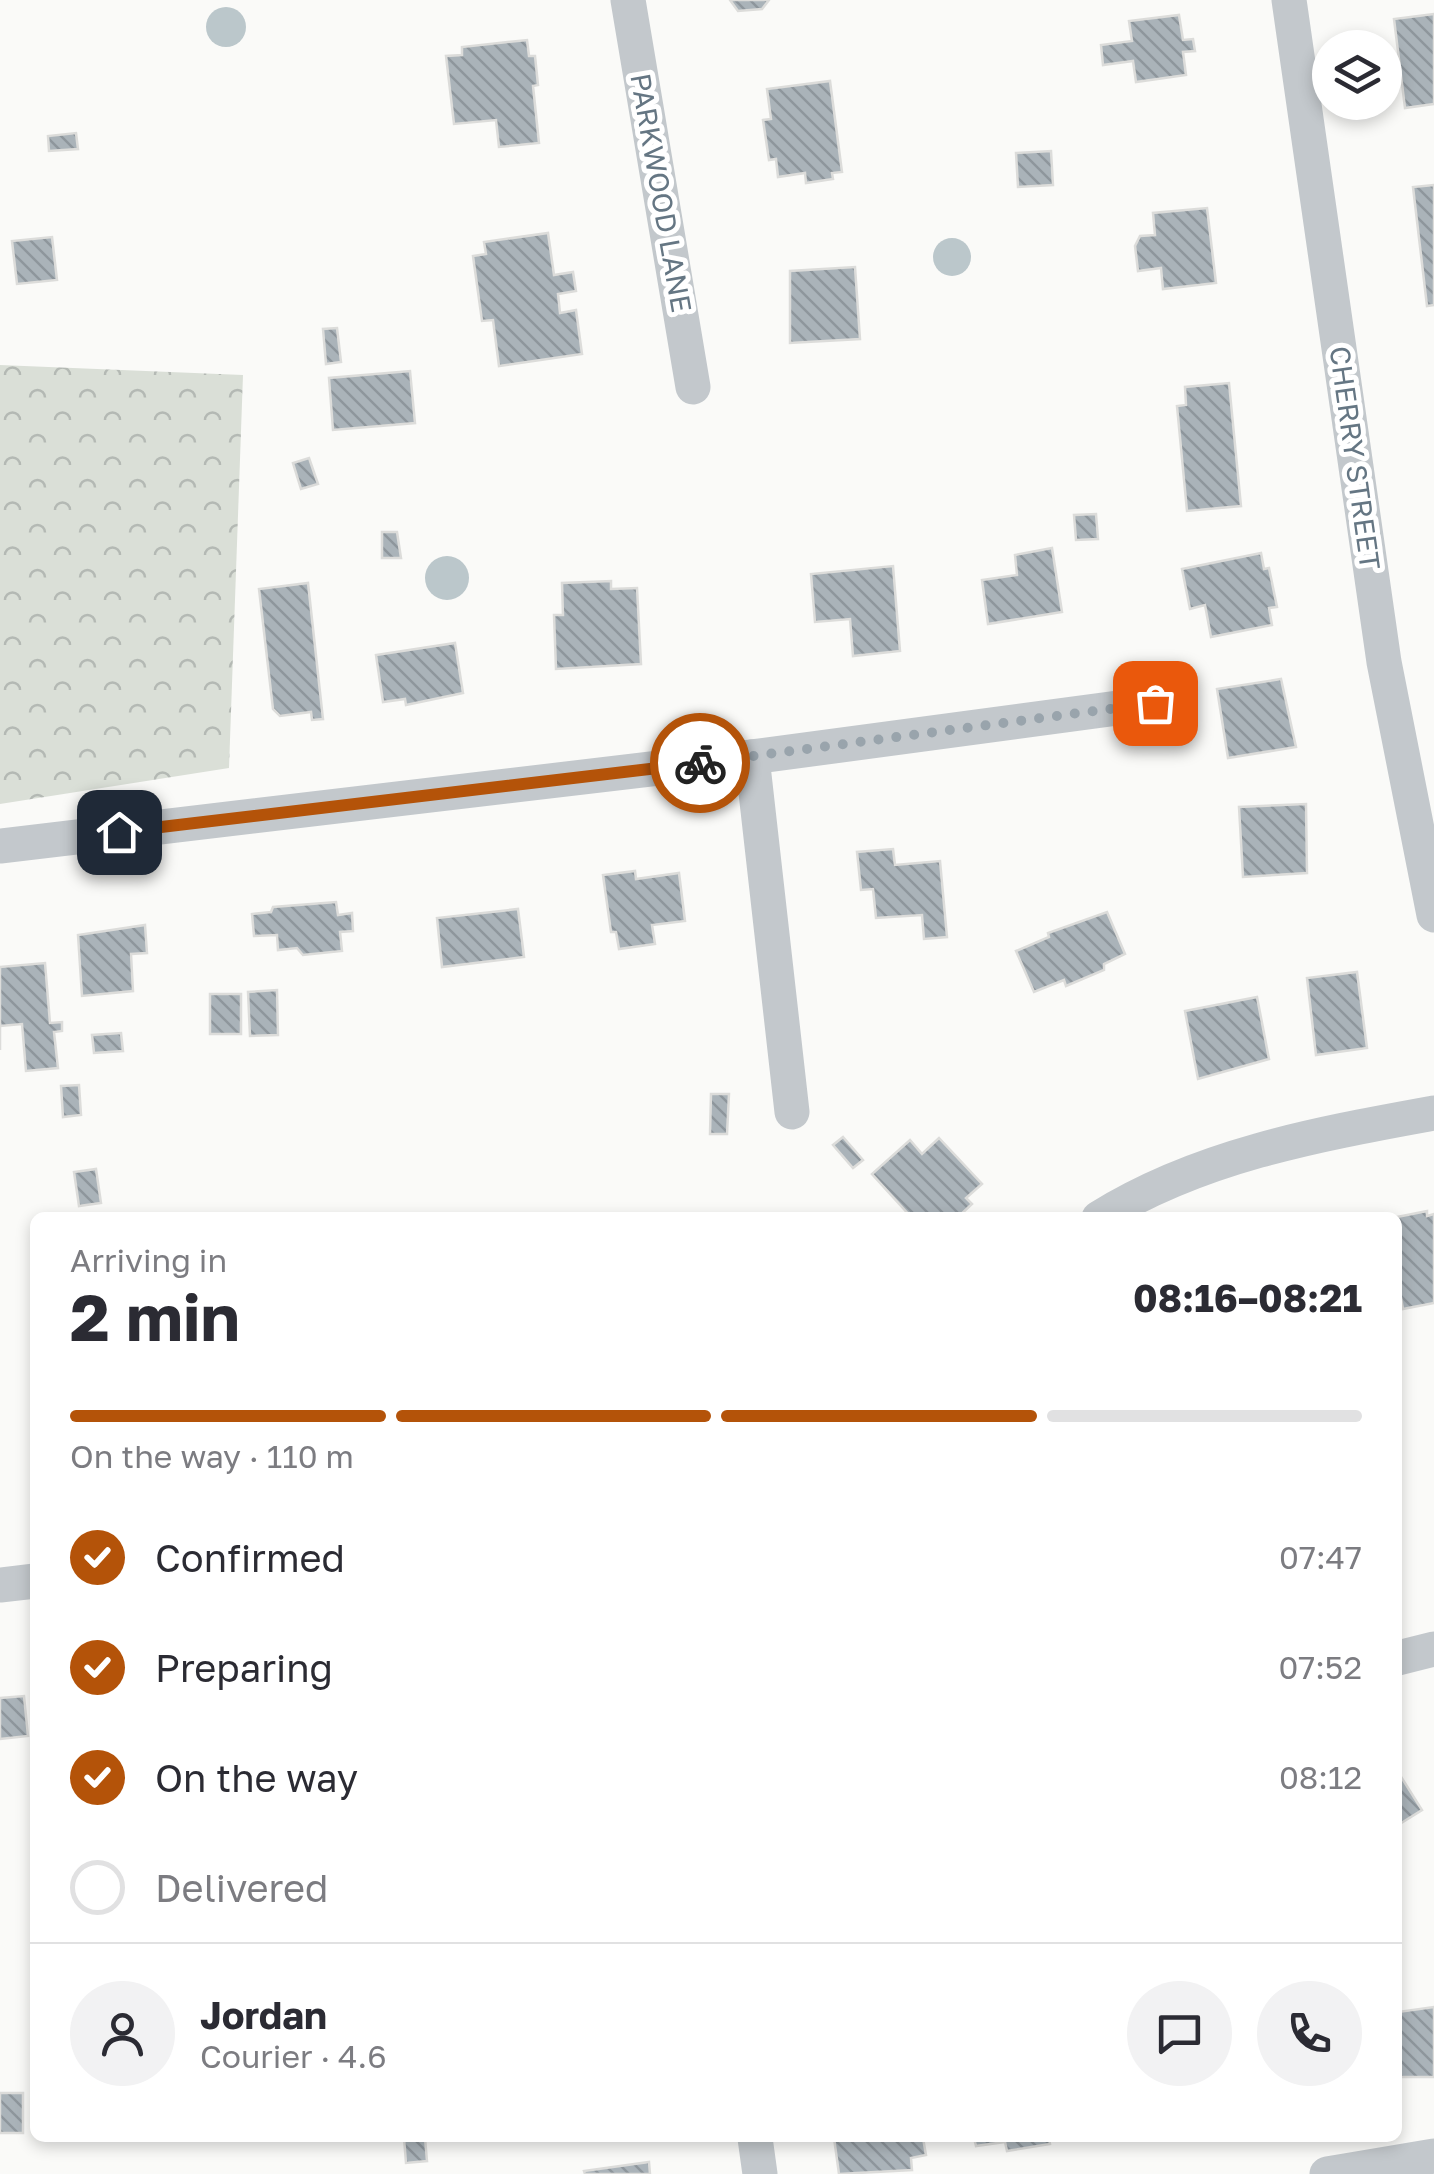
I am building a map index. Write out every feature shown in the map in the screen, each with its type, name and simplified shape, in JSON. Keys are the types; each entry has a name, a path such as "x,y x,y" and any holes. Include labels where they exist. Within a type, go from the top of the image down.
{"street":[{"name":"PARKWOOD LANE","path":"628,0 694,387"},
{"name":"CHERRY STREET","path":"1289,0 1384,662 1434,914"},
{"path":"0,846 752,757 1155,703"},
{"path":"752,757 792,1112"},
{"path":"1109,1212 1127,1200 1210,1164 1329,1132 1434,1113"},
{"path":"0,1586 30,1582"},
{"path":"1402,1657 1434,1649"},
{"path":"756,2142 760,2174"},
{"path":"1328,2174 1434,2156"}],"green space":[{"path":"0,365 243,375 229,768 0,804"}],"shaded area":[{"path":"226,7 240,13 246,27 240,41 226,47 212,41 206,27 212,13"},
{"path":"952,238 965,244 971,257 965,270 952,276 939,270 933,257 939,244"},
{"path":"447,556 463,562 469,578 463,594 447,600 431,594 425,578 431,562"}],"building":[{"path":"730,0 769,0 762,9 738,11"},
{"path":"1434,14 1434,104 1405,108 1402,30 1395,30 1394,19"},
{"path":"1179,15 1183,40 1193,39 1195,51 1183,52 1186,75 1136,82 1133,61 1103,65 1101,45 1132,41 1129,21"},
{"path":"527,40 529,56 535,56 538,85 533,86 539,143 499,147 496,120 454,124 446,56 462,55 462,47"},
{"path":"830,81 842,172 832,173 833,179 806,183 805,173 778,177 776,159 769,160 763,120 771,119 767,89"},
{"path":"76,133 78,149 49,151 48,136"},
{"path":"1051,151 1053,185 1018,187 1016,153"},
{"path":"1434,185 1434,305 1427,306 1413,187"},
{"path":"1207,208 1216,283 1163,289 1161,268 1138,271 1135,246 1140,236 1155,235 1153,213"},
{"path":"548,233 554,275 573,272 576,291 558,294 560,313 576,310 582,354 499,366 493,320 482,321 473,256 486,254 484,242"},
{"path":"52,237 57,280 17,284 12,241"},
{"path":"855,267 860,339 790,343 790,271"},
{"path":"337,328 341,362 326,364 323,329"},
{"path":"410,371 415,423 333,430 329,378"},
{"path":"1229,383 1241,506 1187,511 1177,406 1186,405 1185,387"},
{"path":"309,458 318,484 301,489 293,463"},
{"path":"1096,514 1098,539 1076,540 1074,515"},
{"path":"382,532 397,532 401,558 382,558"},
{"path":"1052,548 1062,612 988,624 982,580 1017,575 1015,555"},
{"path":"1261,553 1264,569 1269,568 1277,607 1269,608 1272,625 1211,637 1205,605 1190,609 1182,569"},
{"path":"893,566 900,651 853,656 850,619 815,622 811,574"},
{"path":"611,581 611,589 637,588 641,664 556,669 554,615 563,615 562,583"},
{"path":"308,583 323,719 312,720 311,712 280,716 273,709 259,589"},
{"path":"455,643 463,693 406,705 405,699 383,702 376,655"},
{"path":"1281,679 1296,747 1228,758 1217,689"},
{"path":"1306,804 1307,873 1243,877 1239,807"},
{"path":"893,849 895,865 940,861 947,937 924,939 922,915 876,918 873,889 861,890 857,852"},
{"path":"635,871 636,879 679,873 685,921 652,925 655,944 619,949 616,932 611,932 603,875"},
{"path":"336,902 338,915 352,913 353,931 340,932 342,951 303,955 297,948 278,950 277,935 254,936 252,914 271,912 273,907"},
{"path":"518,909 524,957 442,967 437,918"},
{"path":"1107,912 1125,954 1104,964 1104,970 1066,986 1064,980 1034,992 1016,951 1049,937 1048,933"},
{"path":"145,925 147,953 131,954 133,991 82,996 78,935"},
{"path":"45,963 50,1023 62,1022 62,1031 54,1032 58,1068 26,1071 22,1024 0,1026 0,967"},
{"path":"1357,972 1367,1048 1316,1055 1307,978"},
{"path":"277,990 278,1035 250,1036 248,992"},
{"path":"210,994 241,994 241,1034 210,1034"},
{"path":"1257,997 1269,1059 1198,1079 1185,1011"},
{"path":"121,1033 123,1051 94,1053 92,1035"},
{"path":"79,1085 81,1115 63,1117 61,1086"},
{"path":"711,1094 729,1094 727,1134 710,1134"},
{"path":"843,1137 863,1160 853,1168 833,1145"},
{"path":"939,1138 982,1184 966,1198 972,1204 963,1212 907,1212 872,1174 910,1140 922,1154"},
{"path":"96,1169 101,1203 79,1206 74,1172"},
{"path":"1427,1211 1427,1216 1434,1214 1434,1303 1403,1309 1402,1303 1402,1216"},
{"path":"24,1696 28,1736 0,1739 0,1698"},
{"path":"1402,1778 1422,1810 1402,1822"},
{"path":"1434,2007 1434,2077 1402,2077 1402,2011"},
{"path":"0,2093 23,2093 23,2133 0,2133"},
{"path":"404,2142 425,2142 427,2161 406,2163"},
{"path":"835,2142 924,2142 926,2155 911,2158 912,2170 839,2174"},
{"path":"1005,2142 1050,2142 1050,2144 1007,2151"},
{"path":"649,2162 650,2174 584,2171"}],"way so far":[{"path":"700,763 1155,703"}],"route":[{"path":"119,832 700,763"}]}
